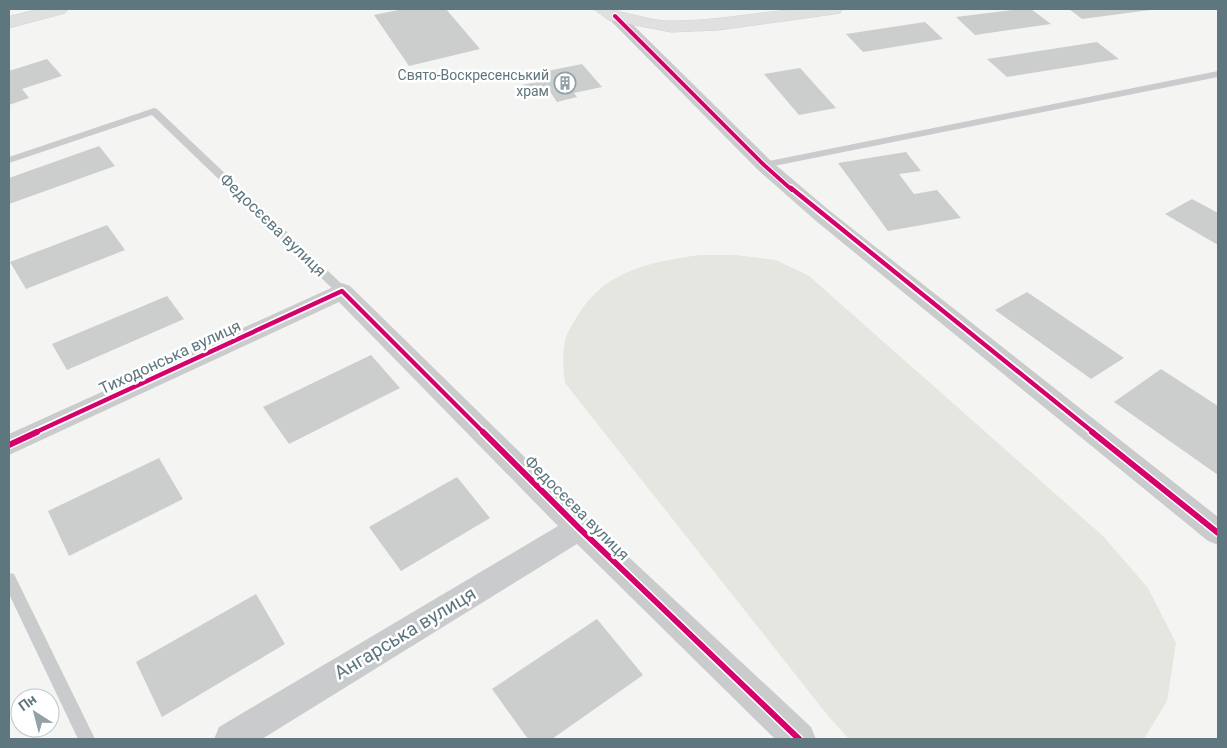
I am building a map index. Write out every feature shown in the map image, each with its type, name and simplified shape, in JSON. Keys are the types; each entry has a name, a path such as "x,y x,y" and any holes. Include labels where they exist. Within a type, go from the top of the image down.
{"main road":[{"path":"9,23 58,9"},
{"path":"609,12 671,27 719,25 834,9"}],"street":[{"path":"609,12 764,165 823,216 1218,532"},
{"name":"Тиходонська вулиця","path":"9,445 342,291"},
{"name":"Федосєєва вулиця","path":"342,291 578,528 799,739"},
{"name":"Ангарська вулиця","path":"231,739 578,528"}],"lane":[{"path":"764,165 1218,74"},
{"name":"Федосєєва вулиця","path":"9,160 154,111 342,291"},
{"path":"9,579 87,739"}],"shaded area":[{"path":"700,255 735,255 776,260 809,276 1103,536 1148,588 1176,643 1167,701 1144,739 849,739 829,717 565,383 563,360 566,337 586,303 599,290 613,280 645,266"}],"building":[{"path":"403,9 446,9 480,49 409,66 374,15"},
{"path":"1031,9 1051,24 975,35 956,17"},
{"path":"1069,9 1150,9 1150,10 1082,19"},
{"path":"925,22 943,39 863,52 846,34"},
{"path":"1097,42 1119,59 1007,77 987,59"},
{"path":"47,59 62,76 22,89 29,98 9,105 9,71"},
{"name":"Свято-Воскресенський храм","path":"582,64 602,87 574,93 577,97 557,102 549,90 527,94 522,85 542,81 537,73"},
{"path":"800,68 836,108 799,115 764,74"},
{"path":"99,146 115,166 9,204 9,178"},
{"path":"906,152 921,171 899,174 914,194 937,190 961,218 888,231 838,163"},
{"path":"1192,199 1218,213 1218,245 1165,214"},
{"path":"107,225 125,250 26,289 10,262"},
{"path":"1027,292 1124,358 1091,379 995,310"},
{"path":"167,296 184,319 67,370 52,344"},
{"path":"371,355 400,388 289,444 263,407"},
{"path":"1161,369 1218,406 1218,475 1114,402"},
{"path":"159,458 183,499 69,556 48,511"},
{"path":"457,477 490,518 401,571 369,527"},
{"path":"256,594 285,644 162,717 136,662"},
{"path":"597,619 643,675 552,739 528,739 492,689"}],"cycle path":[{"path":"615,16 764,165 823,216 1218,533"},
{"path":"9,445 342,291 579,528 799,739"}],"place":[{"name":"Свято-Воскресенський храм","path":"565,83"}]}
